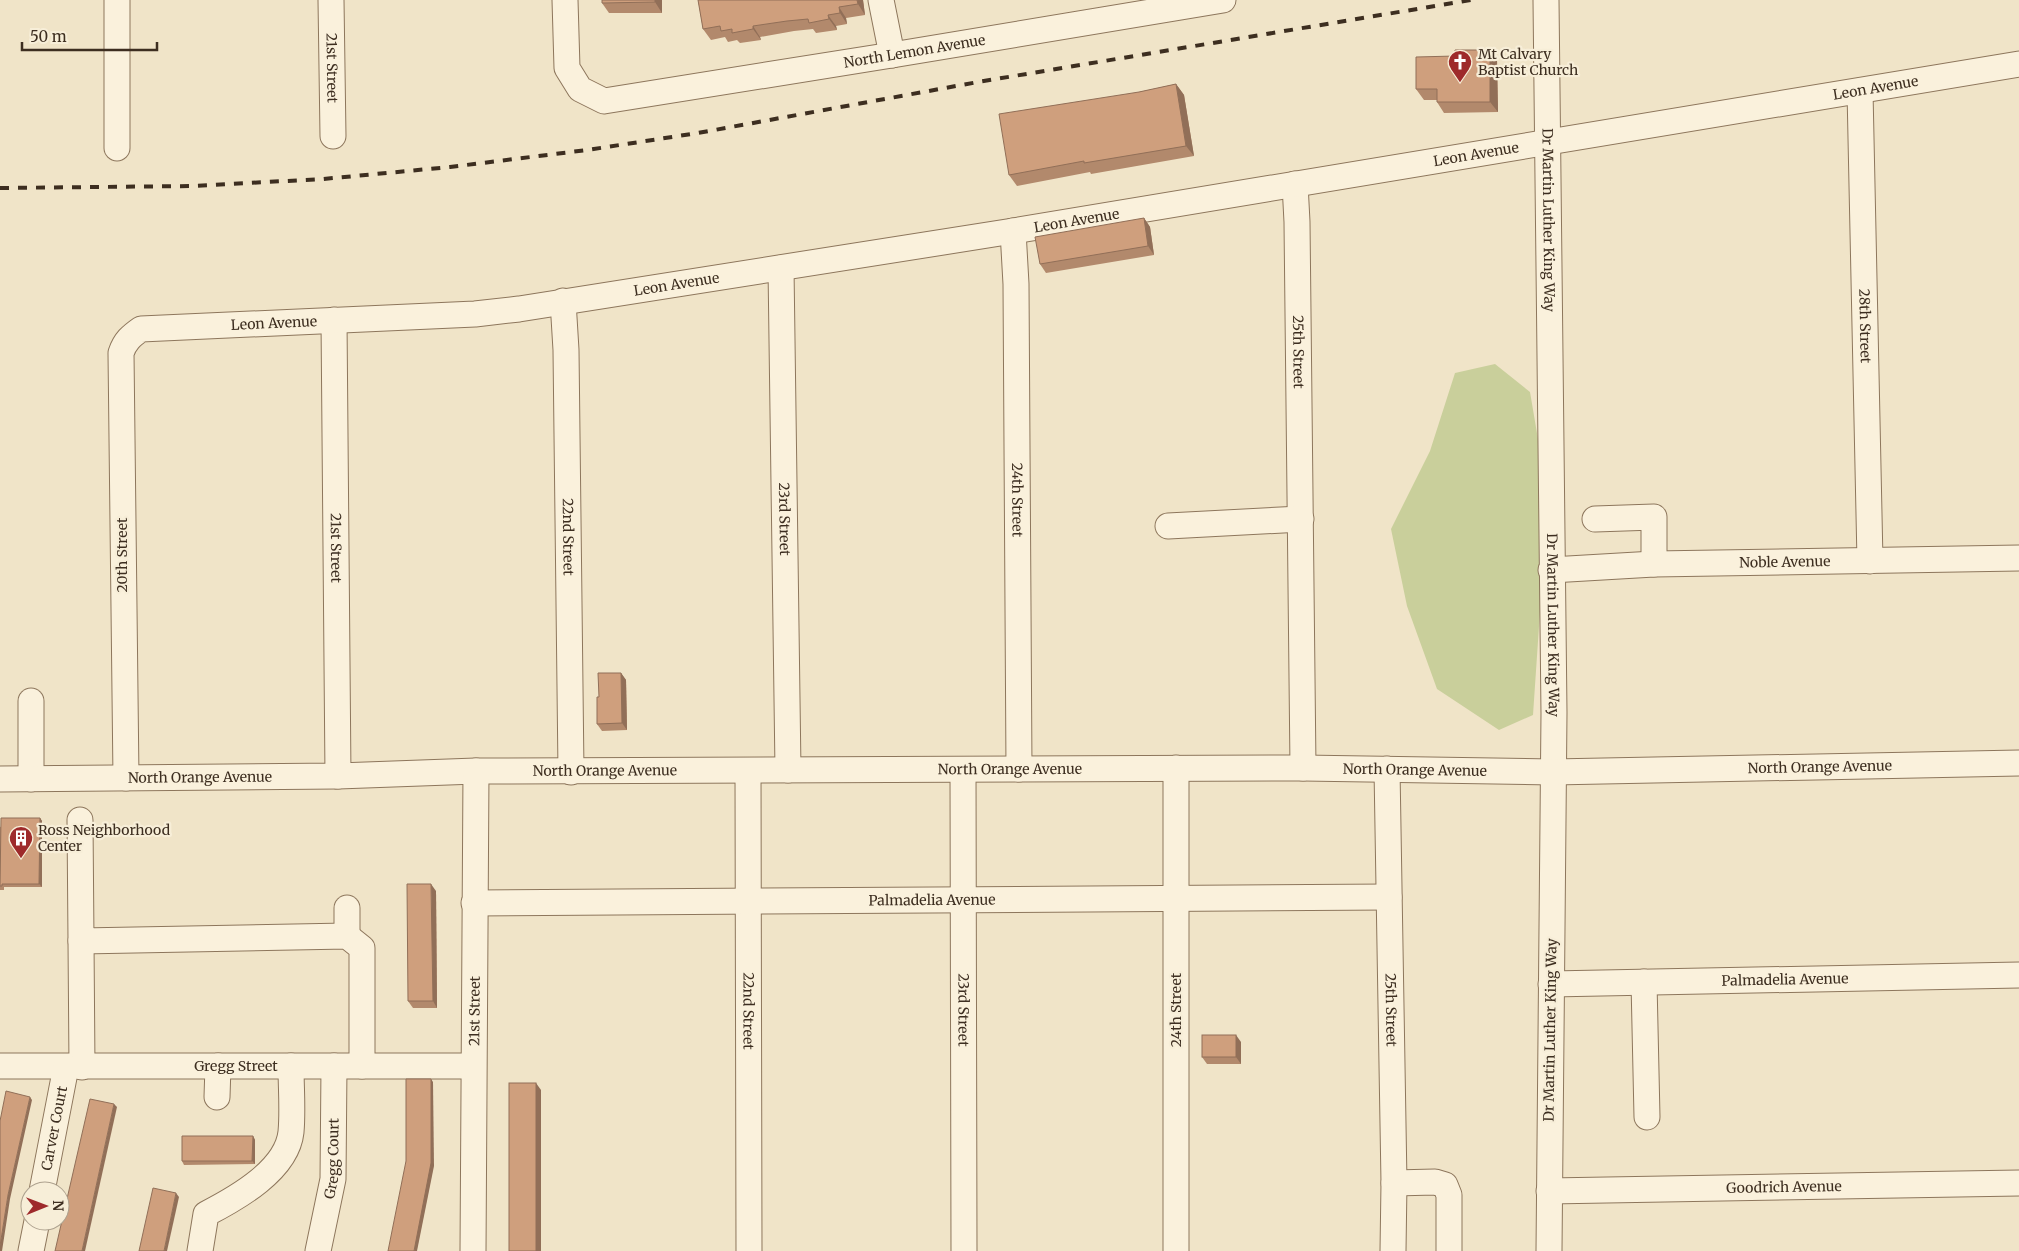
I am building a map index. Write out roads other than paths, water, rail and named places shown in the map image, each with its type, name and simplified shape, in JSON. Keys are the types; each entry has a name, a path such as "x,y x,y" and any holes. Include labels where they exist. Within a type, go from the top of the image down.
{"street":[{"path":"116,0 117,148"},
{"name":"21st Street","path":"331,0 333,136"},
{"name":"North Lemon Avenue","path":"565,0 567,68 580,90 604,101 892,56 1223,0"},
{"path":"881,0 892,56"},
{"name":"Dr Martin Luther King Way","path":"1546,0 1554,713 1548,1192 1549,1251"},
{"name":"Leon Avenue","path":"131,335 141,329 150,328 475,314 563,302 1013,231 2019,64"},
{"name":"28th Street","path":"1860,91 1870,561"},
{"name":"25th Street","path":"1295,184 1304,768"},
{"name":"24th Street","path":"1013,231 1016,294 1019,769"},
{"name":"23rd Street","path":"782,268 788,770"},
{"name":"22nd Street","path":"563,302 566,350 571,772"},
{"name":"21st Street","path":"334,320 338,776"},
{"name":"20th Street","path":"126,778 121,353 131,335"},
{"path":"1595,519 1654,517 1654,564"},
{"path":"1168,526 1301,520"},
{"name":"Noble Avenue","path":"1551,570 1654,564 2019,558"},
{"path":"31,701 31,779"},
{"name":"North Orange Avenue","path":"0,779 338,776 476,771 1388,768 1552,772 2019,763"},
{"name":"24th Street","path":"1176,768 1176,1251"},
{"name":"25th Street","path":"1388,768 1394,1183 1393,1251"},
{"name":"23rd Street","path":"963,770 964,1251"},
{"name":"21st Street","path":"473,1251 476,771"},
{"name":"22nd Street","path":"748,771 750,1251"},
{"name":"Carver Court","path":"45,1181 74,1066 81,941 80,820"},
{"name":"Palmadelia Avenue","path":"474,903 1389,897"},
{"path":"347,908 348,936"},
{"path":"81,941 348,936 362,948 362,1066"},
{"name":"Palmadelia Avenue","path":"1551,984 2019,975"},
{"path":"1644,982 1647,1117"},
{"name":"Gregg Street","path":"0,1066 474,1066"},
{"path":"217,1097 218,1066"},
{"path":"200,1251 206,1214 260,1178 280,1161 288,1147 291,1132 291,1066"},
{"name":"Gregg Court","path":"318,1251 333,1178 334,1066"},
{"path":"1394,1183 1435,1182 1445,1185 1449,1194 1449,1251"},
{"name":"Goodrich Avenue","path":"1548,1192 2019,1183"},
{"path":"31,1251 35,1231"}],"railway":[{"path":"0,188 192,186 323,179 450,167 587,150 698,133 978,82 1471,0"}],"place":[{"name":"Mt Calvary Baptist Church","path":"1460,83"},
{"name":"Ross Neighborhood Center","path":"21,859"}]}
